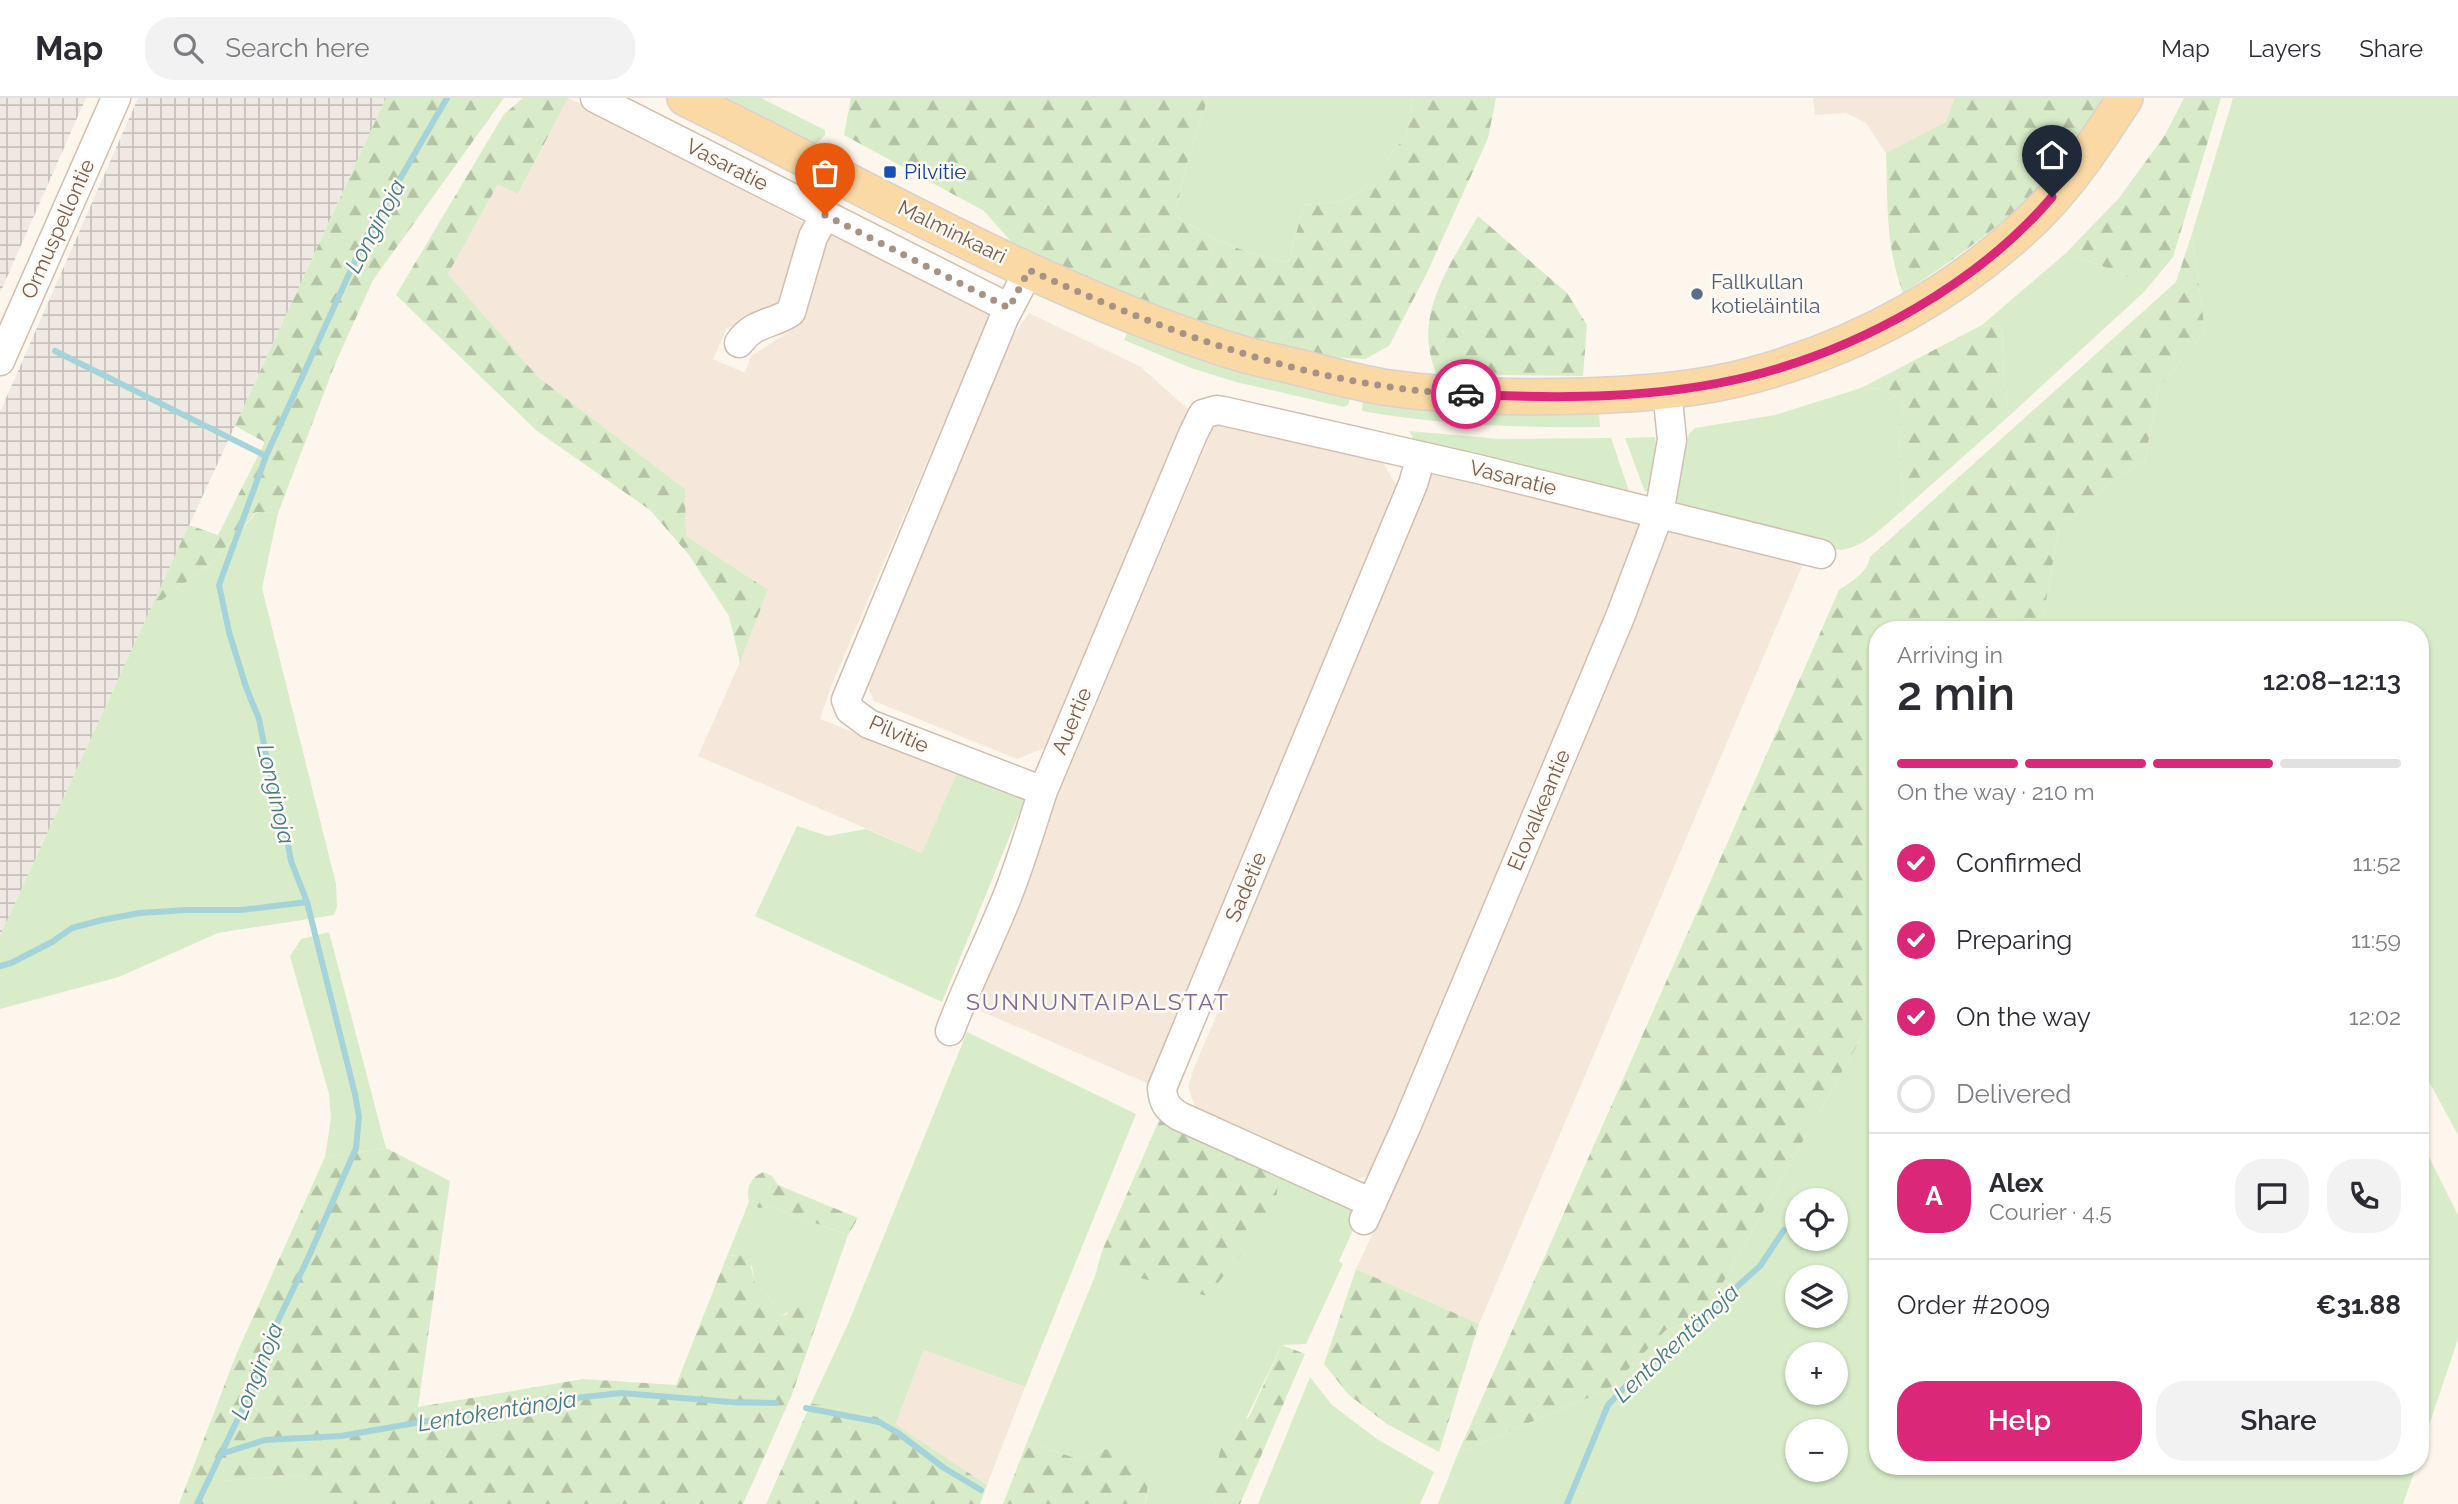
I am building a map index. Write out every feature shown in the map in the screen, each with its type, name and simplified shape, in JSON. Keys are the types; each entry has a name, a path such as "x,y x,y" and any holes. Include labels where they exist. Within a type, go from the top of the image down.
{"main road":[{"name":"Malminkaari","path":"685,98 1029,270 1122,312 1229,350 1384,387 1525,397 1667,390 1751,376 1897,319 1968,274 2040,212 2077,168 2125,98"}],"street":[{"name":"Ormuspellontie","path":"0,360 116,98"},
{"name":"Vasaratie","path":"596,98 1009,308"},
{"path":"739,343 746,334 764,322 791,312 813,237 825,215"},
{"name":"Pilvitie","path":"1029,270 1009,308 928,497 846,700 850,710 869,724 1043,790"},
{"name":"Elovalkeantie","path":"1368,1212 1403,1135 1620,617 1659,514 1672,440 1667,390"},
{"name":"Vasaratie","path":"1203,414 1223,411 1821,554"},
{"name":"Auertie","path":"950,1031 977,962 1006,900 1031,834 1043,790 1203,414"},
{"name":"Sadetie","path":"1368,1212 1180,1116 1168,1108 1163,1100 1162,1087 1421,457"}],"shaded area":[{"path":"0,98 86,98 0,293"},
{"path":"138,98 386,98 0,936 0,412"},
{"path":"568,98 599,112 806,224 783,307 727,328 713,359 745,373 751,356 795,328 804,318 828,234 991,312 832,684 820,719 957,773 923,853 698,756 740,662 768,590 686,536 685,489 538,377 448,274 498,184 519,193"},
{"path":"1813,98 1970,98 1910,170 1886,153 1866,123 1846,113 1815,115"},
{"path":"1029,313 1141,367 1192,413 1157,481 1047,747 1017,759 874,701 865,679 999,356"},
{"path":"1216,421 1382,461 1398,488 1200,974 1149,1084 969,1006"},
{"path":"1431,474 1646,519 1434,1021 1374,1173 1358,1179 1195,1107 1188,1087 1225,995 1218,983"},
{"path":"1668,532 1803,564 1479,1324 1356,1269 1387,1203"},
{"path":"924,1350 1025,1387 987,1485 895,1425"}],"green space":[{"path":"386,98 504,98 373,280 335,364 278,513 256,512 213,562 151,608 189,525 218,535 265,442 235,426"},
{"path":"523,98 568,98 518,194 498,184 448,274 538,377 685,489 686,536 768,590 740,662 729,616 689,555 650,510 537,431 396,295 504,114"},
{"path":"728,98 761,98 825,130 825,135 816,144"},
{"path":"851,98 1208,98 1185,170 1175,215 1229,245 1288,263 1304,205 1343,201 1361,191 1406,136 1413,98 1496,98 1488,138 1427,273 1389,346 1365,359 1325,357 1206,326 1111,291 1015,246 984,211 844,135"},
{"path":"1208,98 1413,98 1406,136 1361,191 1343,201 1304,205 1288,263 1229,245 1175,215 1185,170"},
{"path":"1955,98 2102,98 2074,147 2032,195 1970,247 1903,293 1890,241 1886,153 1946,122"},
{"path":"2184,98 2221,98 2173,257 2144,292 2124,274 2066,253 2119,198 2165,135"},
{"path":"2233,98 2458,98 2458,1135 2429,1082 2429,621 2043,621 2059,527 2108,484 2145,460 2158,389 2205,331 2192,234"},
{"path":"1478,216 1567,293 1587,325 1583,376 1436,374 1429,347 1431,312 1443,278"},
{"path":"2192,234 2205,331 2158,389 2145,460 2108,484 2059,527 2043,621 1869,621 1869,1024 1704,1316 1666,1330 1609,1389 1458,1453 1839,590 1862,572 1870,557 2176,282"},
{"path":"2066,253 2124,274 2144,292 2009,416 2004,381 2002,327 1982,325"},
{"path":"1982,325 2002,327 2004,381 2009,416 1904,509 1899,439 1903,402 1884,389 1861,388"},
{"path":"1127,333 1348,395 1348,405 1344,407 1236,382 1191,368 1124,340"},
{"path":"1861,388 1884,389 1903,402 1899,439 1904,509 1866,540 1840,550 1762,533 1679,505 1675,496 1689,434 1695,428 1775,415"},
{"path":"1363,398 1599,412 1600,427 1510,426 1421,420 1362,411"},
{"path":"1409,431 1500,439 1611,438 1630,494 1417,446"},
{"path":"1655,437 1657,452 1652,487 1645,492 1625,438"},
{"path":"257,512 278,513 262,588 336,884 337,907 334,915 218,933 119,977 0,1009 0,936 151,608 213,562"},
{"path":"957,773 1025,799 942,1002 755,916 797,826 828,836 866,829 922,853"},
{"path":"329,932 386,1148 325,1157 331,1118 329,1094 290,956 301,939"},
{"path":"1869,1024 1869,1475 2413,1475 2403,1504 1438,1504 1458,1453 1609,1389 1666,1330 1704,1316"},
{"path":"967,1032 1136,1114 1025,1387 924,1350 895,1425 887,1419 811,1403 848,1324"},
{"path":"1160,1118 1279,1170 1275,1214 1207,1296 1133,1276 1102,1251"},
{"path":"386,1148 450,1181 418,1407 583,1379 676,1385 727,1256 740,1255 749,1259 755,1283 767,1294 781,1316 787,1314 790,1306 808,1299 823,1306 791,1397 743,1504 331,1504 302,1475 219,1481 209,1504 179,1504 236,1355 325,1157"},
{"path":"2429,1157 2458,1215 2458,1339 2429,1425"},
{"path":"1279,1170 1357,1202 1360,1214 1339,1261 1343,1264 1306,1344 1282,1345 1210,1492 1216,1504 1145,1504 1147,1496 1105,1449 1081,1460 1027,1442 1095,1276 1102,1251 1133,1276"},
{"path":"763,1172 772,1176 778,1185 858,1218 848,1235 771,1207 759,1208 749,1202 750,1184"},
{"path":"749,1202 759,1208 771,1207 848,1235 823,1306 808,1299 781,1316 767,1294 755,1284 752,1266 740,1255 727,1256"},
{"path":"1356,1269 1479,1324 1439,1452 1387,1424 1349,1395 1324,1364"},
{"path":"1282,1345 1305,1354 1240,1504 1216,1504 1210,1492 1226,1428 1249,1417"},
{"path":"1310,1377 1332,1405 1377,1439 1434,1472 1420,1504 1258,1504"},
{"path":"811,1403 887,1419 987,1485 980,1504 766,1504"},
{"path":"1027,1442 1081,1460 1105,1449 1151,1465 1145,1504 1003,1504"},
{"path":"302,1475 331,1504 209,1504 218,1481"}],"waterway":[{"name":"Longinoja","path":"197,1504 254,1385 264,1350 356,1148 359,1117 307,902 291,861 259,719 229,632 219,585 266,456 365,239 447,98"},
{"path":"55,351 266,456"},
{"path":"0,966 52,942 72,928 102,920 140,913 241,910 307,902"},
{"name":"Lentokentänoja","path":"1567,1504 1608,1405 1760,1266 1784,1230"},
{"name":"Lentokentänoja","path":"221,1454 265,1440 341,1436 530,1403 621,1393 776,1403"},
{"name":"Lentokentänoja","path":"806,1408 879,1422 944,1468 981,1490"}],"way so far":[{"path":"825,215 1009,308 1029,270 1122,312 1229,350 1384,387 1466,394"}],"place":[{"name":"Pilvitie","path":"890,172"},
{"name":"Fallkullan kotieläintila","path":"1697,294"}],"district":[{"name":"SUNNUNTAIPALSTAT","path":"1098,1002"}],"route":[{"path":"1466,394 1525,397 1605,395 1650,392 1751,376 1826,350 1897,319 1968,274 2040,212 2052,197"}]}
